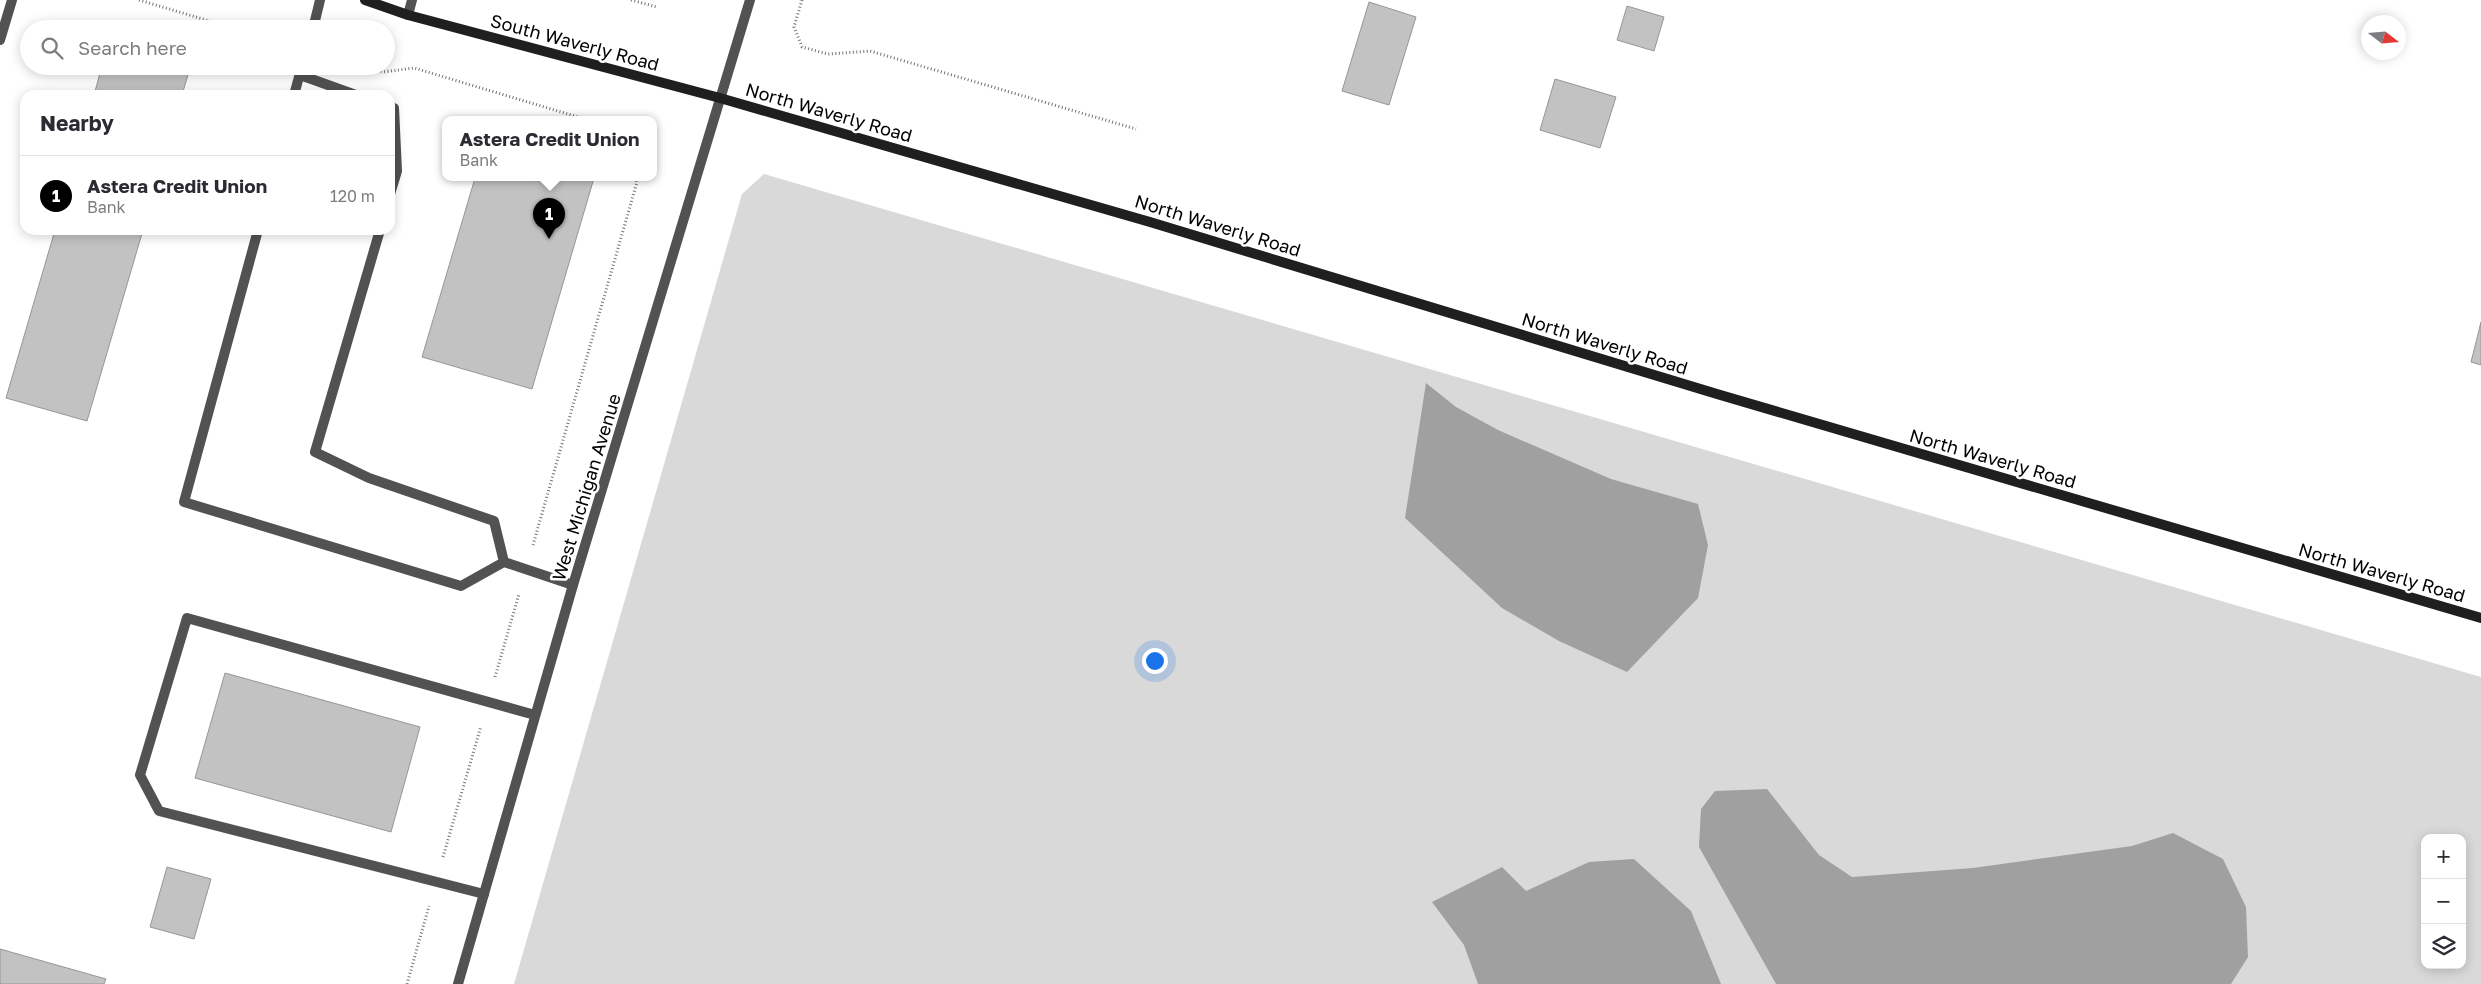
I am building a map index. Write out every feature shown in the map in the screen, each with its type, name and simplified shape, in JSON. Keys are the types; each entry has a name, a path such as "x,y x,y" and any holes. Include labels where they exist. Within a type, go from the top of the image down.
{"main road":[{"name":"South Waverly Road","path":"365,0 408,15 720,98"},
{"name":"North Waverly Road","path":"720,98 1150,222 1717,394 2481,618"}],"street":[{"path":"0,40 12,0"},
{"path":"315,20 320,0"},
{"path":"408,15 412,0"},
{"name":"West Michigan Avenue","path":"458,984 573,585 750,0"},
{"path":"295,90 300,75"},
{"path":"312,75 345,90"},
{"path":"395,129 397,171 395,178"},
{"path":"257,235 184,502 461,586 504,562 573,585"},
{"path":"379,235 315,452 369,478 494,521 504,562"},
{"path":"484,894 159,811 140,775 187,618 535,715"}],"path":[{"path":"139,0 206,20"},
{"path":"631,0 657,7"},
{"path":"802,0 794,28 802,47 828,54 870,50 1136,129"},
{"path":"395,70 414,68 575,116"}],"shaded area":[{"path":"764,174 2481,677 2481,984 514,984 742,194"},
{"path":"1426,383 1456,407 1498,430 1611,479 1698,504 1708,545 1698,598 1627,672 1559,641 1502,608 1405,518"},
{"path":"1767,789 1819,855 1852,877 1973,868 2132,846 2173,833 2223,859 2246,907 2248,957 2231,984 1776,984 1699,847 1701,809 1715,791"},
{"path":"1634,859 1691,911 1721,984 1478,984 1464,945 1432,902 1502,867 1526,891 1589,862"}],"building":[{"path":"1369,2 1416,17 1389,105 1342,91"},
{"path":"1627,6 1664,17 1654,51 1617,40"},
{"path":"100,75 188,75 183,90 95,90"},
{"path":"1555,79 1616,97 1600,148 1540,130"},
{"path":"474,181 593,181 532,389 422,357"},
{"path":"54,235 142,235 87,421 6,398"},
{"path":"2481,322 2481,365 2471,362"},
{"path":"225,673 420,727 391,832 195,778"},
{"path":"167,867 211,879 194,939 150,927"},
{"path":"0,949 106,979 104,984 0,984"}],"place":[{"name":"Astera Credit Union","path":"549,239"}]}
